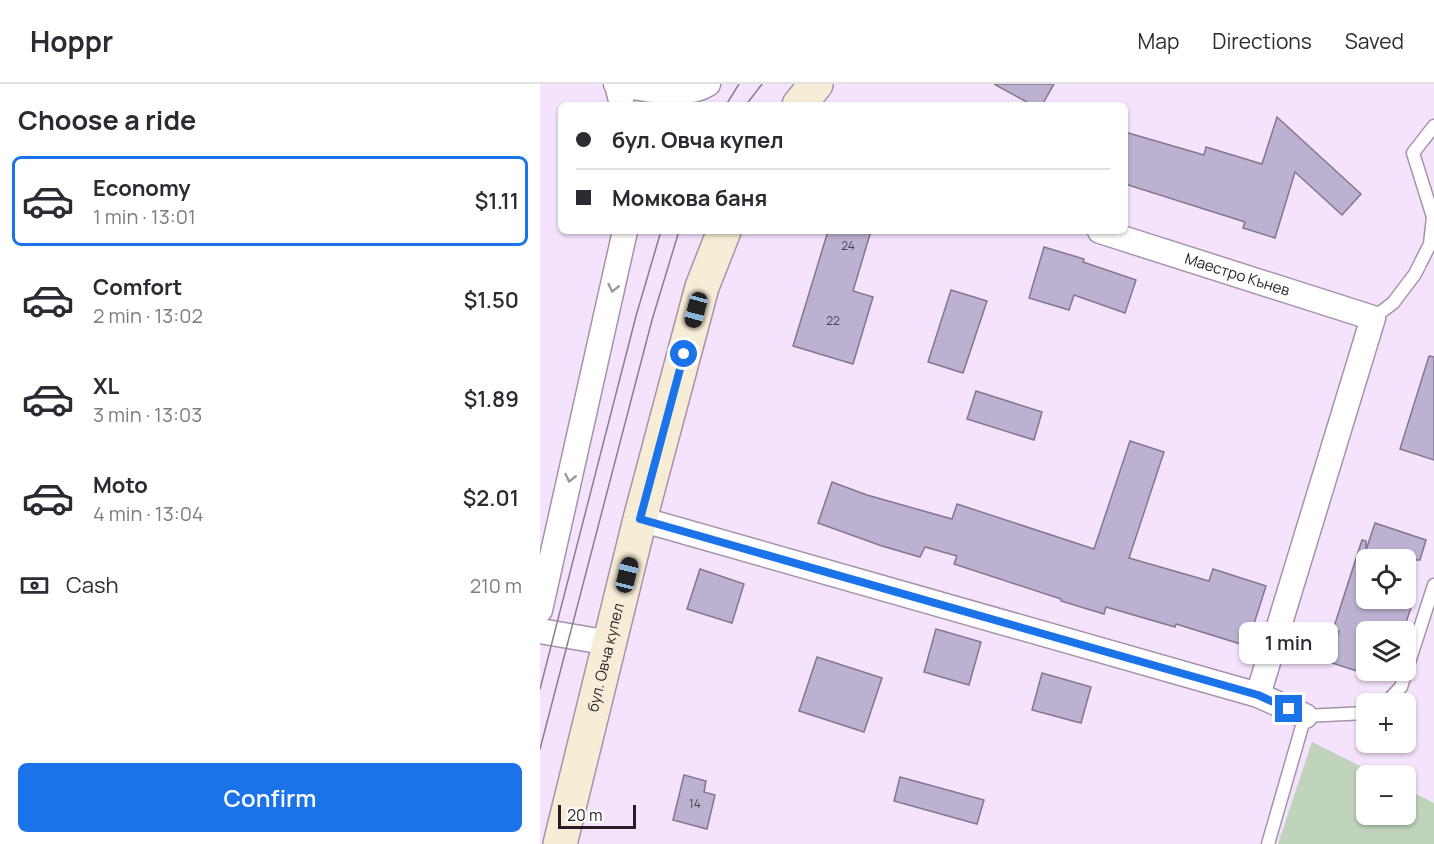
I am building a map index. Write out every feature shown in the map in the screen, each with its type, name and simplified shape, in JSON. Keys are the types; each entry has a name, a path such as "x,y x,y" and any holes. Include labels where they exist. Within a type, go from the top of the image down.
{"main road":[{"path":"801,102 816,84"},
{"name":"бул. Овча купел","path":"560,844 640,519 702,287 723,234"}],"street":[{"path":"621,102 616,84 678,93 701,88 708,84"},
{"path":"540,610 624,234"},
{"name":"Маестро Кънев","path":"1109,234 1373,318"},
{"path":"1258,695 1373,318"},
{"path":"640,519 1258,695 1305,716"},
{"path":"540,631 610,643"}],"lane":[{"path":"1373,318 1399,296 1415,274 1430,244 1433,217 1413,153 1434,126"},
{"path":"1395,693 1401,687 1434,585"},
{"path":"1268,844 1305,716 1356,713"}],"green space":[{"path":"1312,742 1358,765 1356,765 1356,825 1416,825 1416,794 1434,803 1434,844 1278,844"}],"building":[{"path":"994,84 1054,84 1044,102 1027,102"},
{"path":"1277,117 1361,194 1342,215 1295,172 1275,238 1243,228 1245,222 1128,185 1128,133 1204,155 1206,147 1262,164"},
{"path":"827,234 870,234 853,291 873,297 853,364 793,346"},
{"path":"1044,247 1084,259 1083,262 1136,280 1125,313 1074,295 1069,310 1029,298"},
{"path":"951,290 987,301 963,373 928,362"},
{"path":"1429,356 1434,357 1434,460 1400,449"},
{"path":"976,391 1042,412 1034,440 967,419"},
{"path":"1130,441 1164,452 1129,558 1209,581 1213,569 1266,586 1247,646 1176,624 1175,627 1106,607 1104,614 954,564 957,556 925,547 920,557 818,523 832,482 867,495 952,519 957,504 1094,549"},
{"path":"1375,523 1426,540 1420,560 1416,560 1416,549 1366,549"},
{"path":"1362,540 1366,541 1366,549 1359,549"},
{"path":"1356,559 1356,609 1410,609 1407,621 1356,621 1356,671 1329,662 1339,631 1333,630"},
{"path":"700,569 744,584 732,623 687,609"},
{"path":"936,629 981,642 969,685 924,672"},
{"path":"817,657 882,678 864,732 799,711"},
{"path":"1042,673 1091,687 1081,723 1032,710"},
{"path":"684,775 706,781 704,792 715,795 707,829 673,820"},
{"path":"900,777 984,800 977,824 894,801"}],"tram line":[{"path":"728,102 739,84"},
{"path":"748,102 762,84"},
{"path":"540,689 636,316 660,234"},
{"path":"540,749 652,320 678,234"}],"route":[{"path":"684,354 640,519 1258,695 1289,709"}]}
